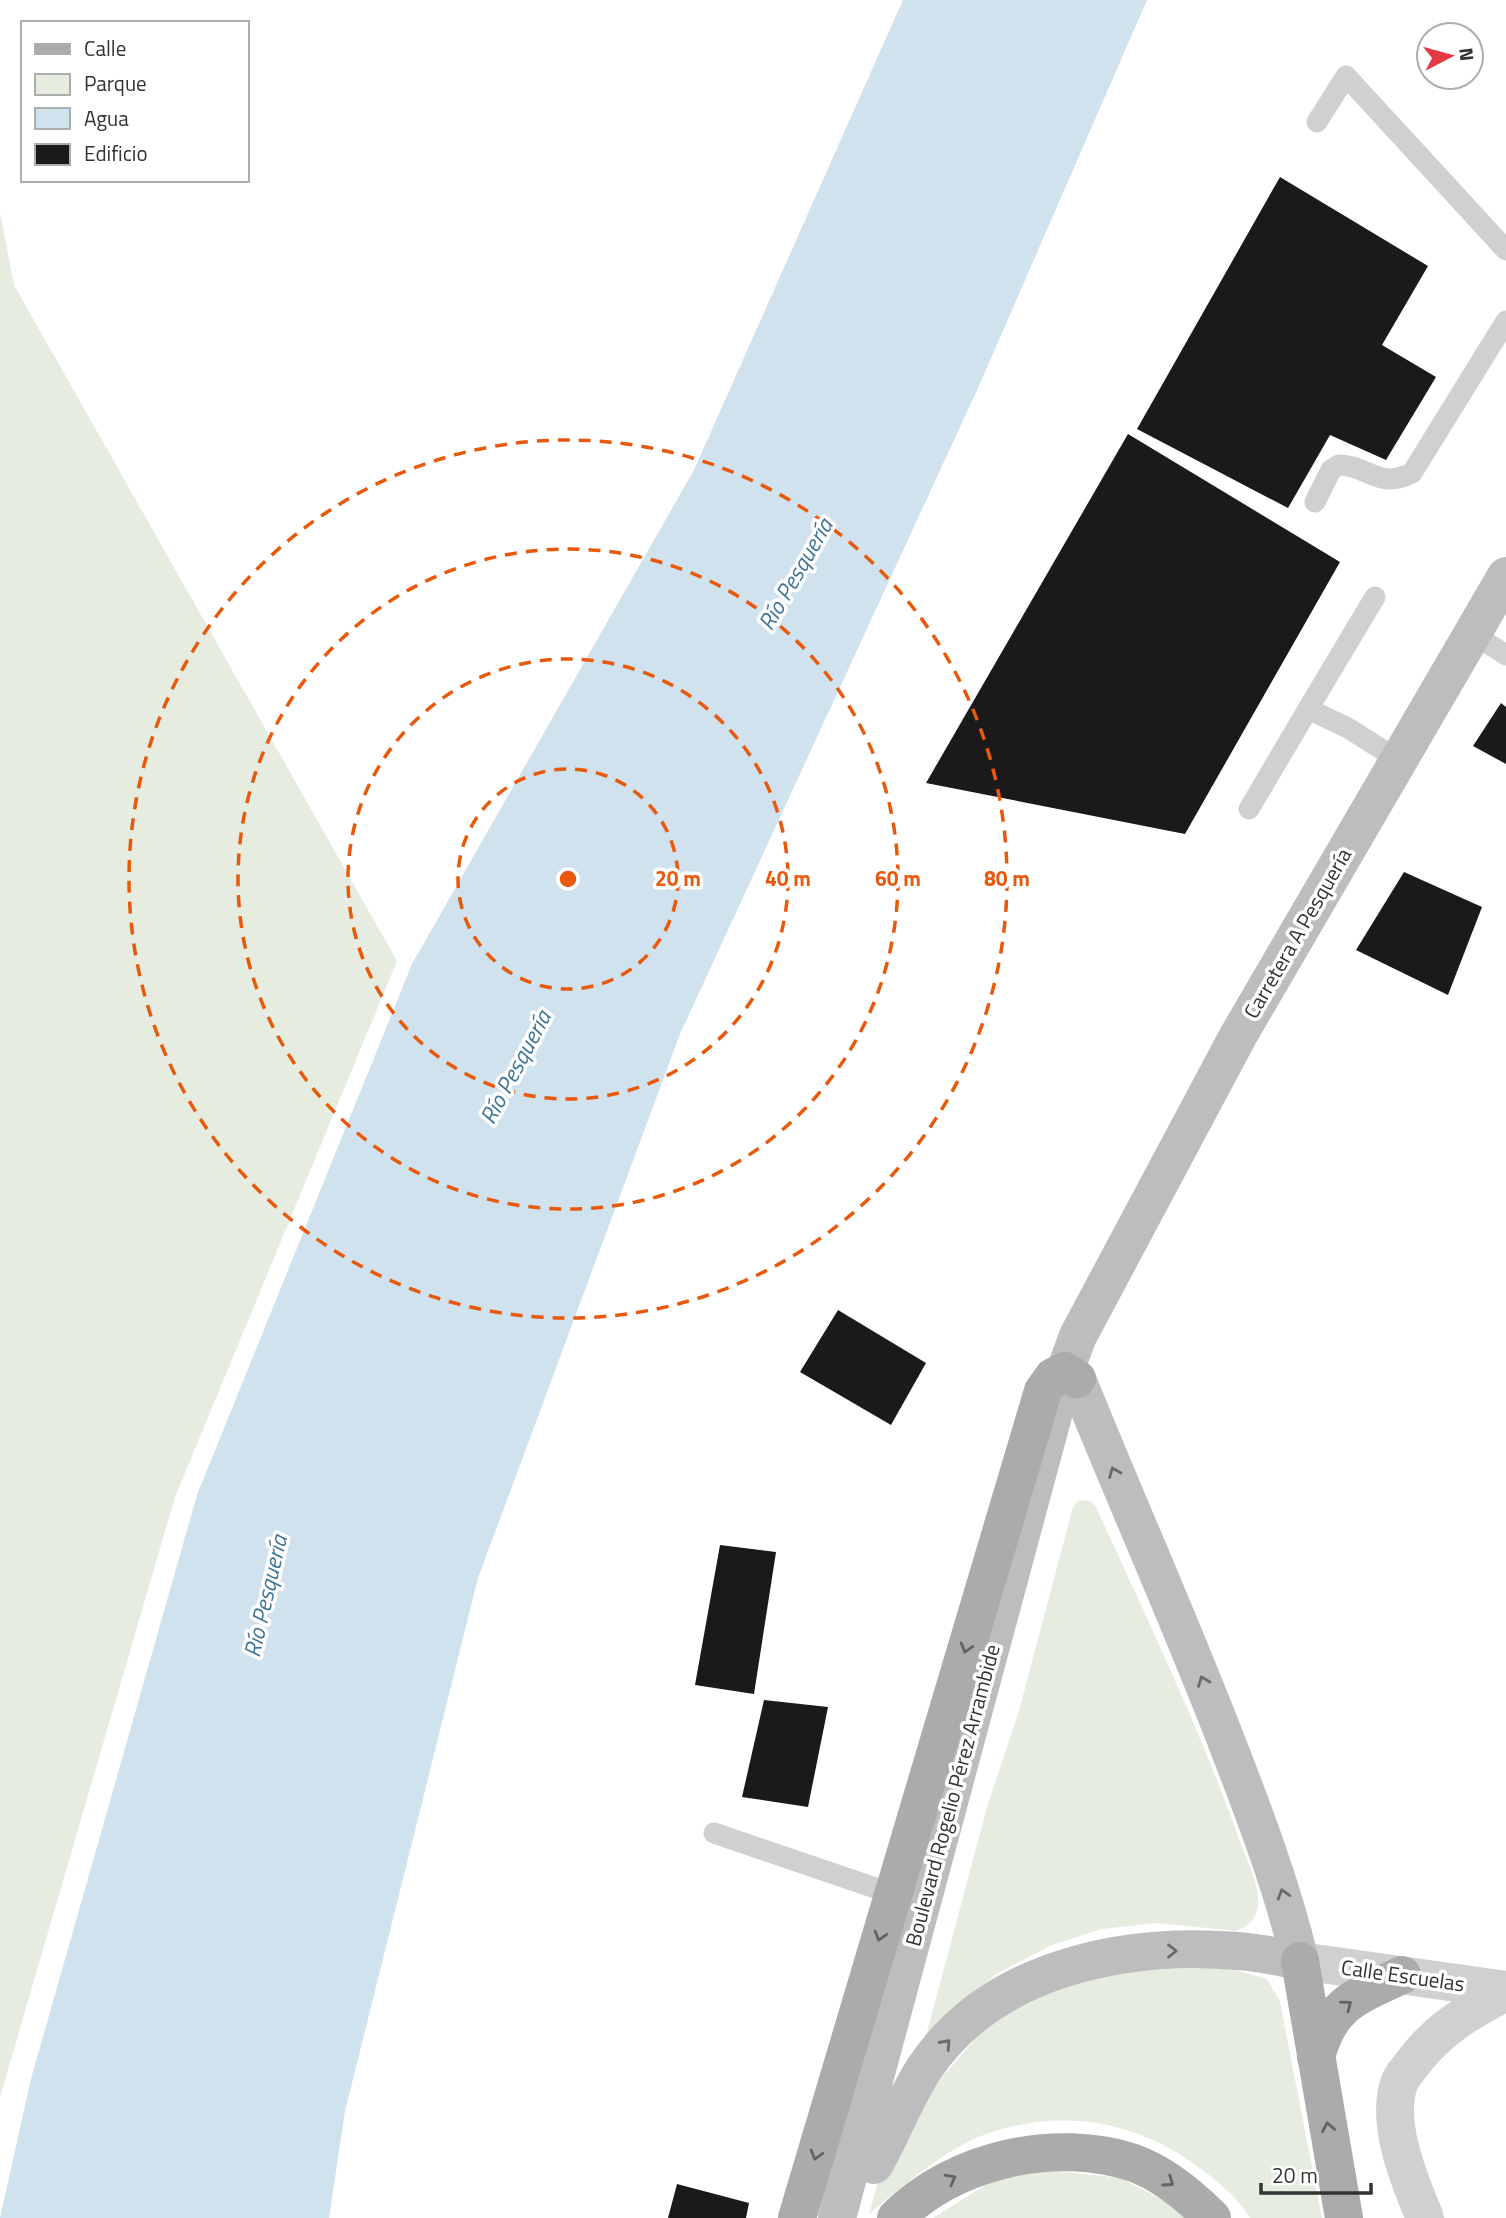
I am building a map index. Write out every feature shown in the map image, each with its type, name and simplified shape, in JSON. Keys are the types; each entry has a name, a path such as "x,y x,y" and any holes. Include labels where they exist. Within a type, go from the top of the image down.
{"main road":[{"name":"Carretera A Pesquería","path":"1071,1375 1101,1298 1238,1037 1506,576"},
{"name":"Boulevard Rogelio Pérez Arrambide","path":"860,2218 1071,1375"},
{"path":"797,2218 1043,1391 1053,1377 1071,1375 1189,1644 1284,1897 1300,1961 1344,2218"},
{"name":"Boulevard Rogelio Pérez Arrambide","path":"837,2218 996,1669"},
{"path":"874,2165 925,2067 975,2015 1003,1996 1068,1965 1153,1951 1237,1951 1300,1961"},
{"path":"1316,2057 1323,2031 1342,2008 1402,1975"},
{"path":"896,2218 951,2177 991,2161 1028,2155 1089,2154 1134,2163 1158,2174 1193,2199 1213,2218"}],"street":[{"name":"Calle Escuelas","path":"1300,1961 1506,1991"},
{"path":"1424,2218 1404,2168 1397,2114 1400,2080 1432,2039 1458,2017 1506,1991"}],"lane":[{"path":"1317,122 1346,76 1506,250"},
{"path":"1315,502 1331,470 1339,465 1378,478 1401,478 1412,472 1506,321"},
{"path":"1249,809 1375,597"},
{"path":"1473,634 1506,655"},
{"path":"1308,709 1398,759"},
{"path":"714,1833 892,1894"}],"green space":[{"path":"0,212 14,285 397,961 175,1497 0,2097"},
{"path":"1079,1500 1091,1501 1096,1507 1189,1713 1252,1871 1258,1897 1256,1915 1245,1927 1236,1931 1157,1923 1102,1929 1052,1945 996,1974 926,2036 987,1807 1019,1711 1073,1507"},
{"path":"1228,1968 1267,1979 1280,2002 1322,2218 1250,2218 1222,2185 1177,2153 1126,2130 1073,2121 1017,2125 973,2139 926,2168 869,2214 878,2182 923,2099 993,2019 1087,1971"},
{"path":"1038,2169 1121,2178 1172,2205 1187,2218 933,2218 995,2179"}],"water":[{"name":"Río Pesquería","path":"903,0 1147,0 978,388 680,1034 478,1578 345,2111 329,2218 0,2218 31,2079 197,1495 412,964 694,470"}],"building":[{"path":"1280,177 1428,266 1382,345 1436,377 1386,460 1330,435 1288,508 1137,429"},
{"path":"1128,434 1340,562 1185,834 926,783"},
{"path":"1501,703 1506,707 1506,764 1473,746"},
{"path":"1404,872 1482,907 1448,995 1356,950"},
{"path":"838,1310 926,1363 891,1425 800,1372"},
{"path":"720,1545 776,1552 754,1694 695,1685"},
{"path":"764,1700 828,1707 808,1807 742,1797"},
{"path":"677,2184 749,2203 746,2218 668,2218"}]}
